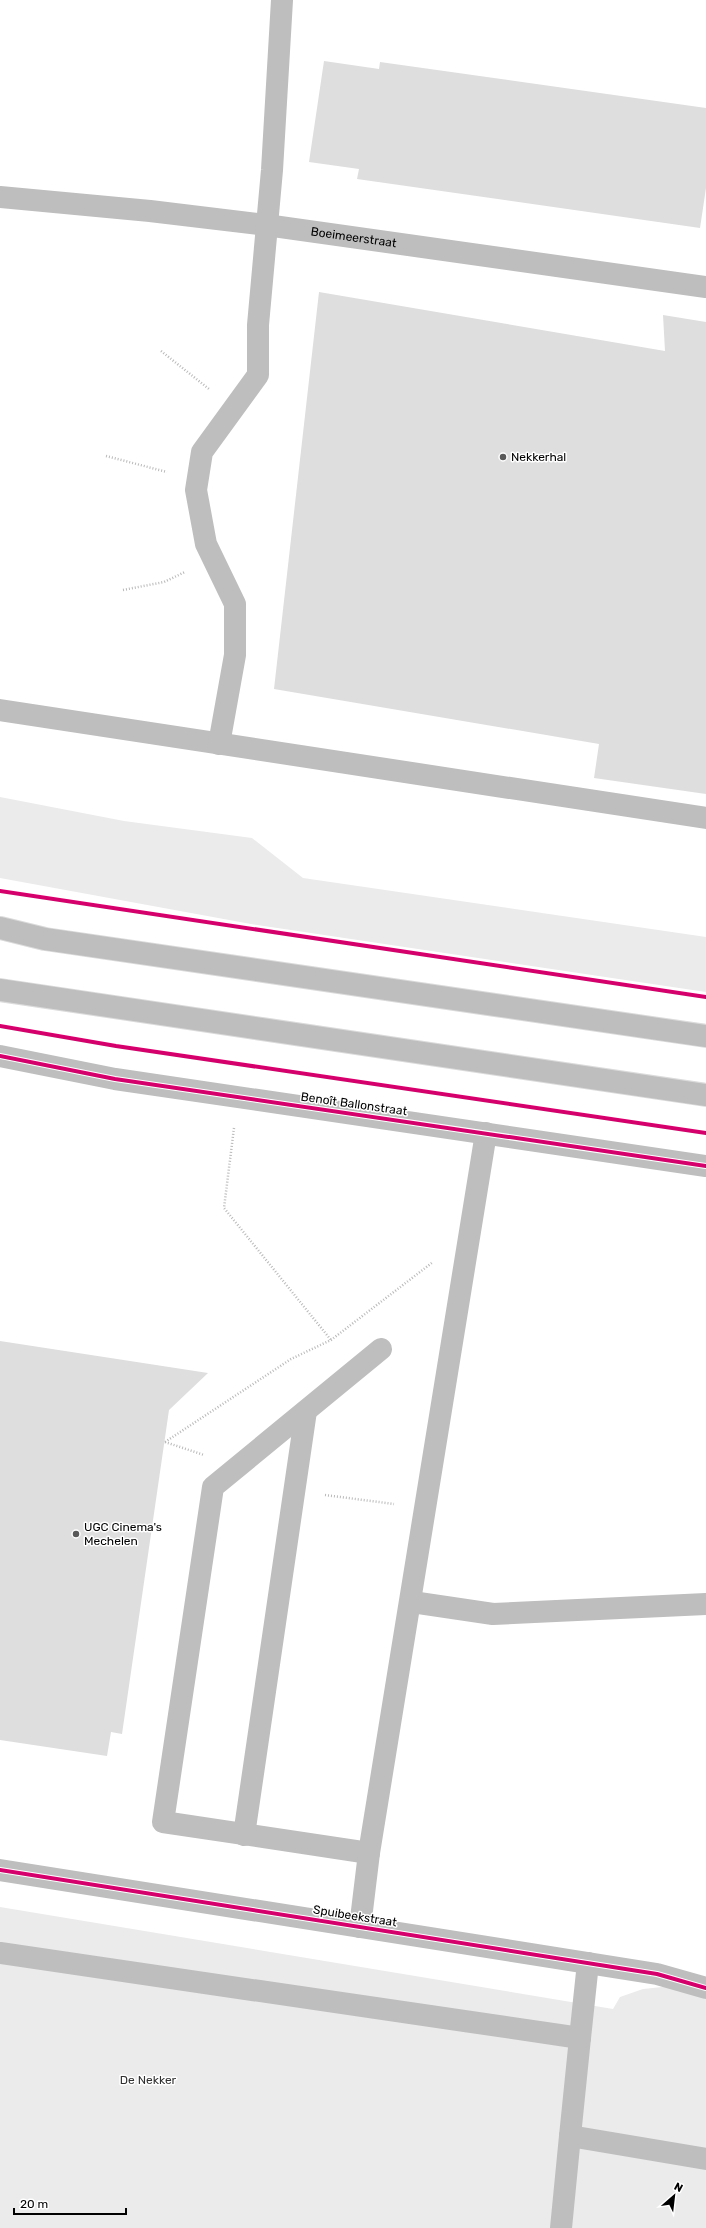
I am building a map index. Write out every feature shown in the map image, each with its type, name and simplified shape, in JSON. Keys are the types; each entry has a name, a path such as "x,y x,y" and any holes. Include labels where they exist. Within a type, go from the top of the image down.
{"street":[{"path":"219,744 235,655 235,604 206,544 196,490 202,452 258,375 258,325 272,170 282,0"},
{"name":"Boeimeerstraat","path":"0,197 150,211 266,225 706,287"},
{"path":"0,710 706,818"},
{"path":"0,928 45,939 706,1036"},
{"path":"0,990 706,1095"},
{"name":"Benoît Ballonstraat","path":"0,1056 115,1079 706,1166"},
{"path":"360,1927 369,1853 412,1602 486,1133"},
{"path":"369,1853 163,1822 213,1487 381,1349"},
{"path":"244,1835 306,1411"},
{"path":"412,1602 493,1614 706,1604"},
{"name":"Spuibeekstraat","path":"0,1870 657,1974 706,1988"},
{"path":"0,1953 580,2038"},
{"path":"561,2228 588,1963"},
{"path":"570,2136 706,2159"}],"path":[{"path":"161,351 233,408"},
{"path":"106,456 198,480"},
{"path":"123,590 164,582 212,557"},
{"path":"238,1098 224,1208 331,1340"},
{"path":"165,1442 291,1359 331,1340 470,1234"}],"green space":[{"path":"0,797 124,821 252,838 303,878 706,937 706,992 251,924 0,878"},
{"name":"De Nekker","path":"0,1907 613,2009 620,1997 643,1989 672,1986 706,1998 706,2228 0,2228"}],"building":[{"path":"324,61 379,69 380,62 706,108 706,188 700,228 357,179 359,169 309,162"},
{"name":"Nekkerhal","path":"319,292 665,351 663,315 706,322 706,794 594,778 599,744 274,689"},
{"name":"UGC Cinema's Mechelen","path":"0,1341 208,1373 169,1410 122,1734 111,1732 107,1756 0,1740"}],"cycle path":[{"path":"0,891 706,997"},
{"path":"0,1026 116,1046 706,1133"},
{"path":"0,1056 115,1079 706,1166"},
{"path":"0,1870 657,1974 706,1988"}],"place":[{"name":"Nekkerhal","path":"503,457"},
{"name":"UGC Cinema's Mechelen","path":"76,1534"}]}
